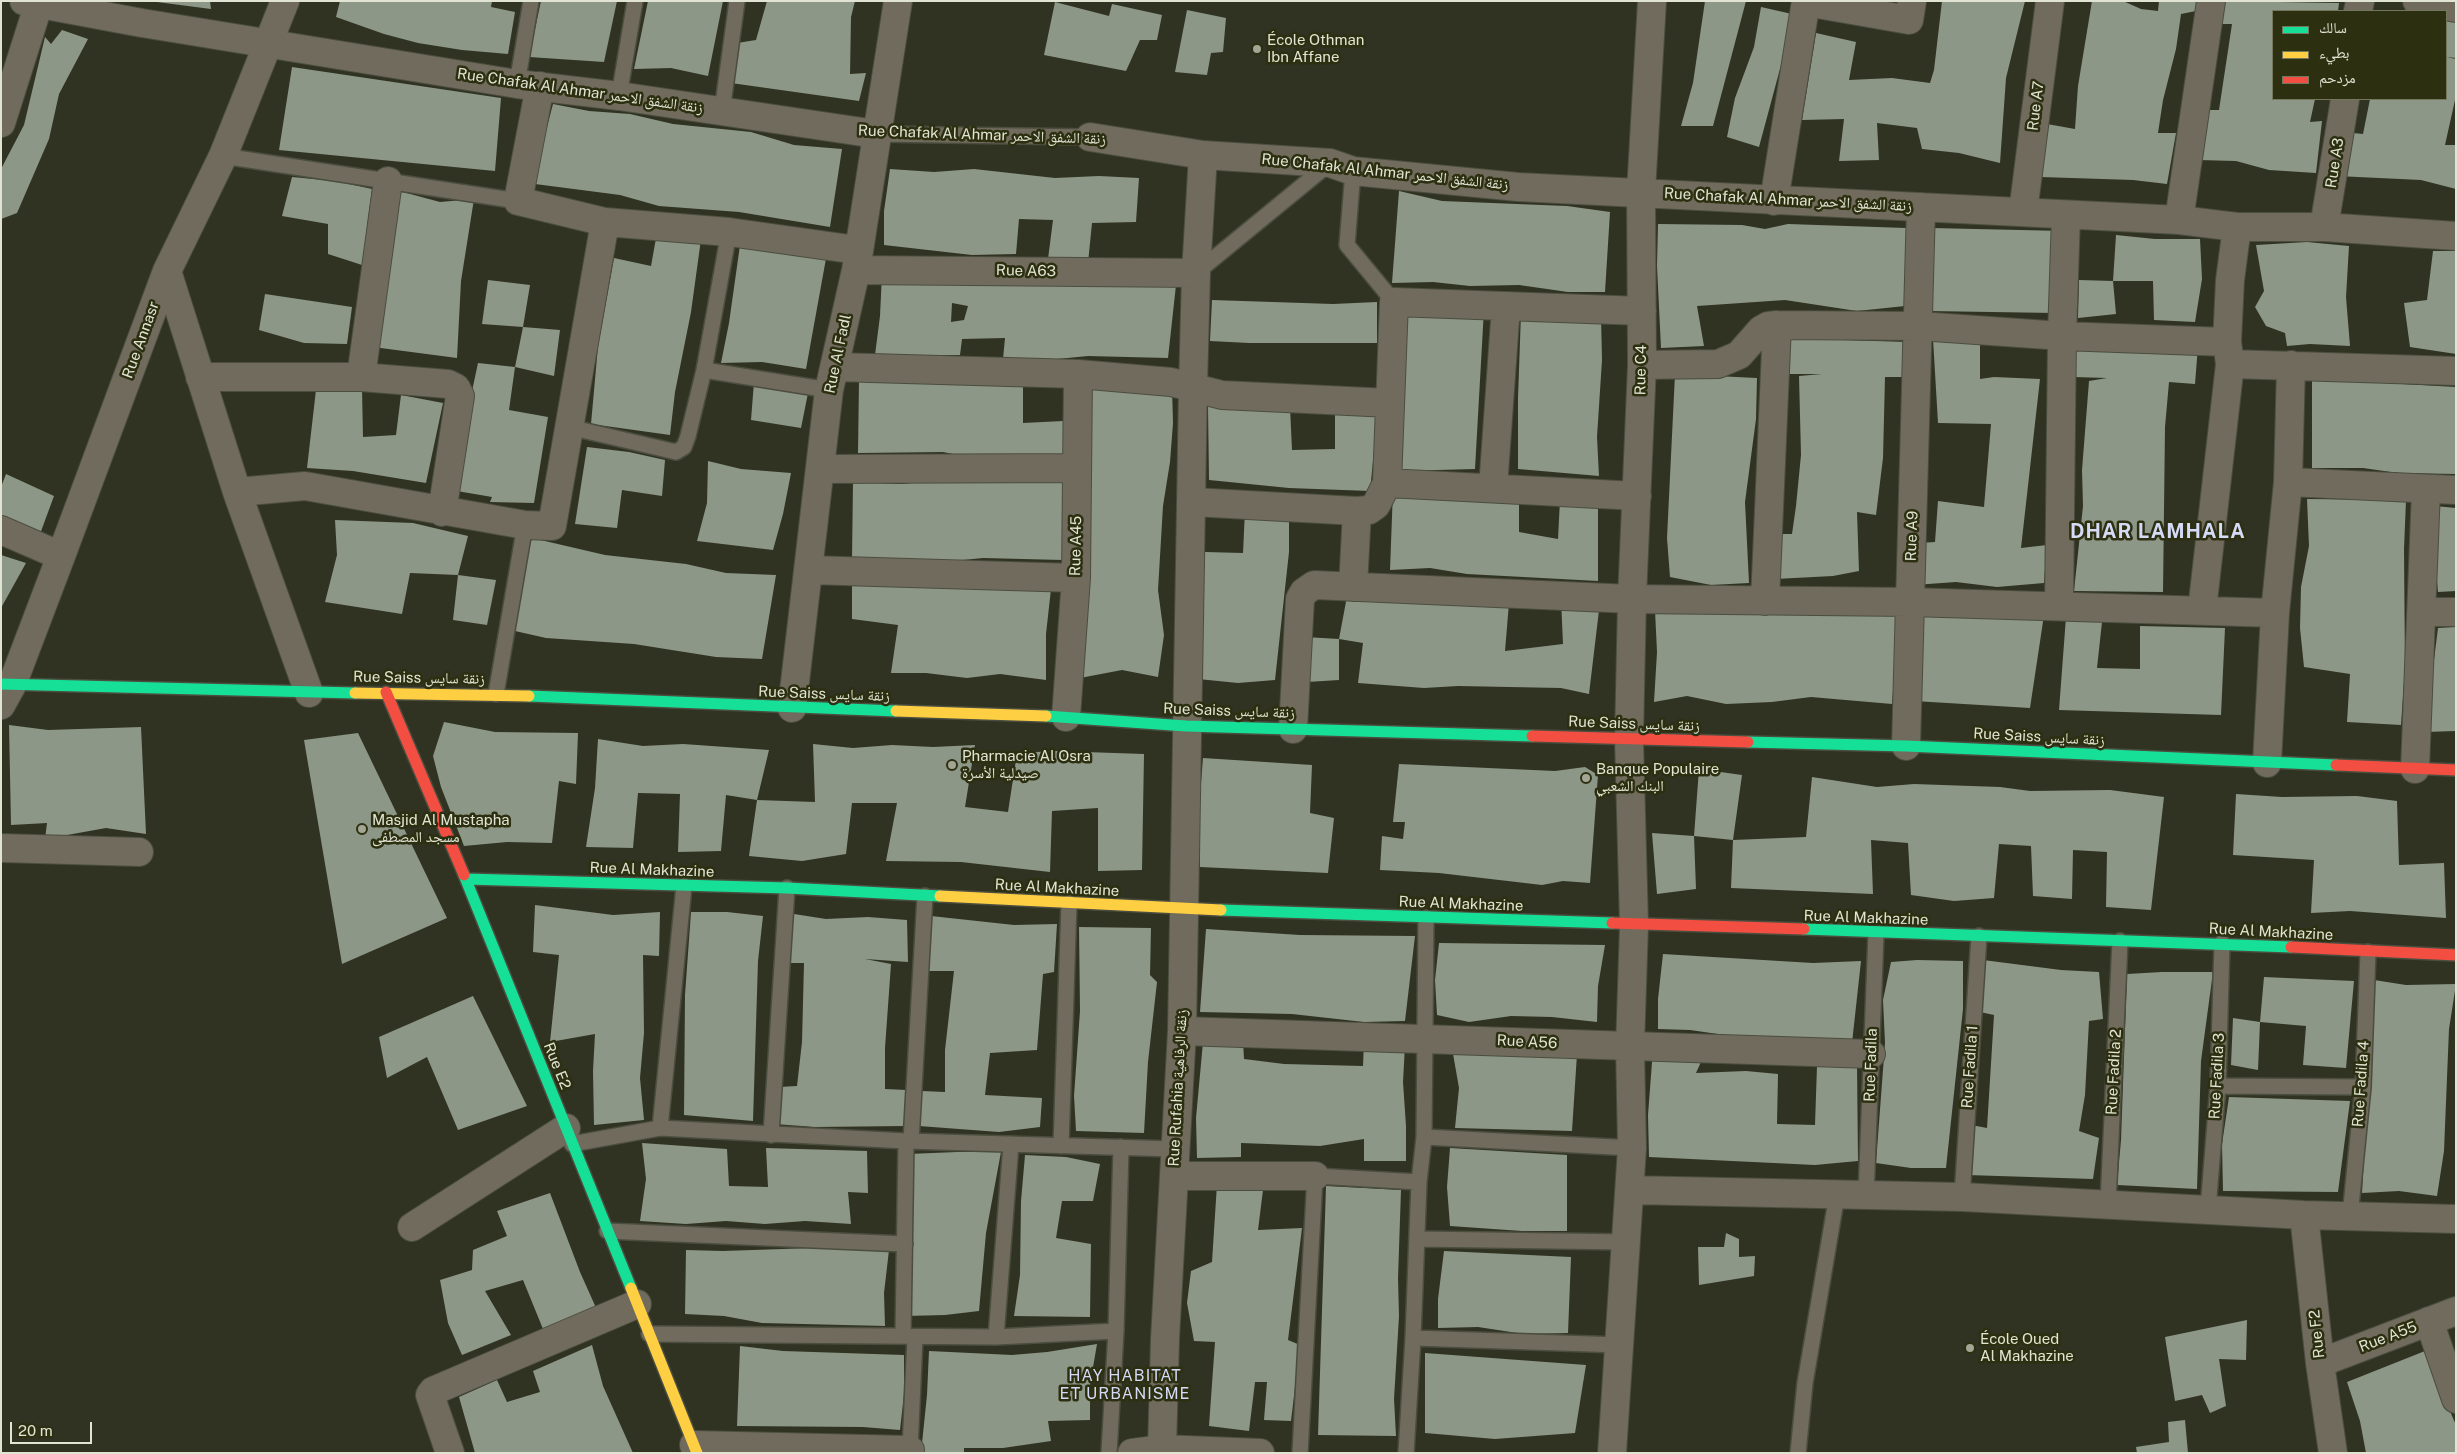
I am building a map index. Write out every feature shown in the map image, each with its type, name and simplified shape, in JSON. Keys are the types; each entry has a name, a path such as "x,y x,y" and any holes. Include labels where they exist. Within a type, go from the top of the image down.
{"street":[{"name":"Rue Annasr","path":"5,692 61,556 167,272 223,156 285,1"},
{"name":"Rue Al Fadl","path":"792,708 832,378 856,260 898,1"},
{"name":"Rue C4","path":"1612,1453 1632,1148 1630,1047 1634,925 1629,739 1632,599 1642,365 1641,192 1652,1"},
{"path":"1774,201 1806,2 1909,20 1912,1"},
{"name":"Rue A7","path":"2023,212 2050,1"},
{"path":"2179,220 2211,1"},
{"path":"2417,1 2456,8"},
{"name":"Rue Chafak Al Ahmar زنقة الشفق الاحمر","path":"32,2 141,12 269,43 528,85 619,96 876,134"},
{"path":"1,123 32,2"},
{"path":"518,201 528,85"},
{"name":"Rue A3","path":"2324,227 2345,100"},
{"name":"Rue Chafak Al Ahmar زنقة الشفق الاحمر","path":"1090,137 1204,155 1341,167 1518,187 2023,212 2066,216 2179,220 2238,227 2324,227 2456,236"},
{"name":"Rue Rufahia زنقة الرفاهية","path":"1142,1452 1174,1176 1182,1030 1186,726 1193,502 1193,387 1196,273 1204,155"},
{"path":"361,377 388,181"},
{"name":"Rue A63","path":"518,201 605,222 729,232 856,260 1196,273"},
{"name":"Rue A9","path":"1906,746 1921,207"},
{"path":"2060,606 2062,336 2066,216"},
{"path":"237,492 306,486 442,512 525,525 552,526 605,222"},
{"path":"2202,610 2229,353 2230,280 2238,227"},
{"path":"167,272 237,492 309,693"},
{"path":"1193,502 1357,511 1369,510 1376,505 1387,484 1394,302 1642,311"},
{"path":"1493,488 1506,306"},
{"path":"1765,601 1777,325"},
{"path":"1642,365 1718,364 1740,355 1762,330 1768,326 1919,326 2062,336 2229,353 2291,365 2456,372"},
{"path":"2267,762 2275,613 2288,482 2291,365"},
{"path":"832,378 1078,374 1171,382 1222,395 1390,403"},
{"name":"Rue A45","path":"1066,717 1076,578 1078,374"},
{"path":"200,377 361,377 448,384 456,388 460,396 442,512"},
{"path":"820,469 1077,468"},
{"path":"2288,482 2456,490"},
{"path":"1387,484 1636,496"},
{"path":"2414,769 2426,489"},
{"path":"1353,587 1357,511"},
{"path":"1,530 61,556"},
{"path":"809,570 1076,578"},
{"path":"1292,729 1300,599 1304,592 1314,585 1632,599 1909,602 2275,613"},
{"path":"2422,612 2456,612"},
{"name":"Rue Saiss زنقة سايس","path":"5,692 386,692 496,694 792,708 1066,717 1186,726 1906,746 2456,770"},
{"name":"Rue E2","path":"386,692 466,880 696,1449"},
{"path":"1,848 139,852"},
{"name":"Rue Al Makhazine","path":"466,880 788,888 1185,910 1876,934 2222,943 2368,952 2456,955"},
{"name":"Rue A56","path":"1182,1030 1872,1054"},
{"path":"412,1227 569,1136"},
{"path":"1174,1176 1315,1176"},
{"path":"1630,1190 1962,1197 2304,1215 2456,1220"},
{"name":"Rue F2","path":"2304,1215 2320,1364 2334,1453"},
{"path":"450,1453 430,1395 433,1391 637,1304"},
{"name":"Rue A55","path":"2320,1364 2456,1311"},
{"path":"2429,1321 2456,1399"},
{"path":"696,1449 910,1451"},
{"path":"1142,1452 1260,1453"}],"lane":[{"path":"528,85 532,1"},
{"path":"619,96 635,1"},
{"path":"722,111 737,1"},
{"name":"Rue Chafak Al Ahmar زنقة الشفق الاحمر","path":"876,134 1090,137"},
{"path":"223,156 518,201"},
{"path":"1196,273 1341,167"},
{"path":"1341,167 1347,244 1394,302"},
{"path":"569,427 676,452 684,447 704,370 729,232"},
{"path":"704,370 832,378"},
{"path":"496,694 525,525"},
{"path":"660,1128 684,886"},
{"path":"771,1135 788,888"},
{"path":"910,1451 909,1336 905,1244 909,1141 925,896"},
{"path":"1061,1146 1069,903"},
{"path":"1406,1453 1419,1182 1424,1137 1423,1038 1426,918"},
{"name":"Rue Fadila","path":"1866,1196 1876,934"},
{"name":"Rue Fadila 1","path":"1962,1197 1979,936"},
{"name":"Rue Fadila 2","path":"2108,1204 2120,941"},
{"name":"Rue Fadila 3","path":"2208,1209 2218,1086 2222,943"},
{"name":"Rue Fadila 4","path":"2350,1216 2362,1087 2368,952"},
{"path":"2218,1086 2362,1087"},
{"path":"569,1136 660,1128 909,1141 1175,1149"},
{"path":"1424,1137 1632,1148"},
{"path":"996,1337 1011,1144"},
{"path":"1109,1453 1116,1331 1121,1147"},
{"path":"1300,1453 1315,1176 1419,1182"},
{"path":"1798,1453 1804,1383 1837,1195"},
{"path":"607,1231 905,1244"},
{"path":"1417,1239 1626,1242"},
{"path":"649,1334 996,1337 1116,1331"},
{"path":"1413,1338 1620,1345"}],"building":[{"path":"210,1 211,9 157,2"},
{"path":"340,1 492,1 491,7 515,12 508,54 462,50 418,43 384,34 336,17"},
{"path":"541,1 617,1 604,62 529,57"},
{"path":"648,1 723,1 708,76 671,68 634,69"},
{"path":"767,1 855,1 851,17 850,74 866,73 859,101 731,83 737,43 756,40"},
{"path":"1705,1 1746,1 1713,126 1681,126 1693,83"},
{"path":"1942,1 2025,1 2006,78 2000,163 1959,153 1922,149 1917,128 1877,123 1879,160 1839,161 1844,119 1802,120 1816,33 1856,42 1849,80 1892,78 1930,83 1934,70"},
{"path":"2092,1 2123,1 2141,9 2158,11 2159,1 2199,1 2196,11 2181,14 2176,49 2163,100 2158,133 2176,133 2167,184 2133,180 2041,177 2047,124 2075,129 2078,86"},
{"path":"2219,1 2339,3 2338,10 2272,10 2272,100 2315,100 2310,122 2322,121 2316,173 2269,170 2236,161 2198,160 2205,110 2219,110 2232,24 2217,24"},
{"path":"1055,2 1109,16 1112,4 1162,15 1157,40 1140,40 1126,71 1044,55"},
{"path":"1761,7 1792,14 1784,54 1759,147 1727,137 1735,98 1754,47"},
{"path":"1187,10 1226,18 1223,52 1211,53 1207,75 1175,72"},
{"path":"2447,18 2456,19 2456,58 2447,57"},
{"path":"62,30 88,39 59,94 49,139 17,213 1,219 1,169 24,125 45,37 51,44"},
{"path":"2447,57 2456,59 2455,100 2445,145 2456,145 2456,189 2421,180 2337,176 2343,132 2363,134 2370,100 2447,100"},
{"path":"292,67 501,98 495,171 279,150"},
{"path":"553,104 589,111 630,114 673,124 751,132 794,145 842,149 830,227 739,212 659,206 620,195 535,184 542,146"},
{"path":"890,169 934,172 974,169 1055,178 1099,176 1139,178 1136,222 1092,223 1088,263 1048,259 1053,220 1019,219 1016,254 972,255 884,245 884,211"},
{"path":"292,177 335,181 372,189 362,265 328,254 328,224 282,216"},
{"path":"399,191 440,202 474,199 461,281 457,358 373,347"},
{"path":"1399,191 1442,201 1567,206 1610,212 1605,292 1568,292 1519,285 1470,286 1433,282 1392,283"},
{"path":"1658,224 1742,225 1765,229 1788,224 1906,228 1905,306 1857,311 1785,300 1697,306 1704,346 1661,348 1657,266"},
{"path":"658,227 702,232 691,312 675,392 670,435 591,424 598,346 614,258 651,266"},
{"path":"1931,228 2064,231 2055,313 1928,311"},
{"path":"2116,235 2155,239 2200,239 2202,279 2195,322 2154,320 2153,281 2113,281"},
{"path":"741,238 827,253 806,369 762,362 721,363 729,323"},
{"path":"2307,242 2349,246 2346,297 2350,346 2310,344 2287,346 2285,333 2266,326 2255,307 2264,291 2256,245"},
{"path":"2433,251 2456,251 2456,354 2410,347 2404,303 2427,300"},
{"path":"882,274 1176,285 1168,358 1088,356 1047,360 1003,359 1005,338 962,339 960,355 875,355 880,316","holes":["952,303 968,306 964,320 951,322"]},
{"path":"488,280 530,285 523,327 482,324"},
{"path":"2079,280 2113,281 2116,314 2078,318"},
{"path":"265,294 352,307 347,344 304,343 259,330"},
{"path":"1212,300 1333,304 1377,302 1377,343 1249,343 1210,341"},
{"path":"1398,304 1484,309 1475,469 1400,471"},
{"path":"1521,313 1601,316 1602,360 1597,437 1599,476 1518,469"},
{"path":"523,327 560,330 554,376 515,367"},
{"path":"1782,338 1907,342 1908,377 1885,377 1883,458 1876,515 1857,512 1859,571 1833,576 1775,579 1778,534 1792,534 1796,506 1801,455 1799,376 1822,374 1784,374"},
{"path":"1933,339 1980,339 1980,379 1994,377 2040,379 2021,548 2047,545 2044,583 1997,587 1956,582 1914,585 1918,543 1935,542 1938,501 1984,507 1991,424 1938,423"},
{"path":"2076,343 2198,346 2195,384 2169,382 2165,427 2163,592 2074,591 2083,506 2082,470 2089,381 2107,378 2074,377"},
{"path":"478,363 515,367 509,410 548,417 534,503 490,502 492,497 457,491 469,405"},
{"path":"1675,374 1757,378 1756,419 1745,502 1749,583 1711,585 1670,577 1667,538"},
{"path":"1023,379 1023,423 1063,421 1063,461 978,459 943,452 858,453 859,380 946,384"},
{"path":"2312,379 2456,387 2456,474 2398,473 2363,468 2312,468"},
{"path":"317,381 362,388 363,437 396,435 401,395 443,403 426,483 353,471 307,468"},
{"path":"754,382 808,393 801,428 751,420"},
{"path":"1088,385 1172,387 1173,423 1170,462 1163,506 1158,590 1164,635 1158,677 1122,670 1080,678 1090,584 1086,547"},
{"path":"1208,406 1290,407 1292,450 1335,449 1335,407 1378,412 1370,491 1289,488 1209,480"},
{"path":"587,447 629,452 665,460 662,496 622,490 617,528 575,524"},
{"path":"708,461 741,469 791,473 783,514 773,550 697,541 707,503"},
{"path":"6,474 54,496 40,534 1,518 1,487"},
{"path":"946,480 1064,480 1063,560 983,558 942,562 852,559 853,482 901,484"},
{"path":"1393,490 1519,496 1519,532 1558,539 1560,500 1598,500 1598,581 1467,574 1430,568 1390,570"},
{"path":"2307,499 2406,500 2404,549 2405,668 2401,725 2347,722 2350,674 2304,667 2300,628 2301,587 2309,546"},
{"path":"2435,506 2456,508 2456,591 2438,592 2434,549"},
{"path":"1245,510 1289,516 1289,552 1275,680 1238,683 1198,679 1205,552 1243,553"},
{"path":"335,520 413,523 468,536 458,575 410,573 402,614 325,602 337,555"},
{"path":"532,538 605,555 686,564 726,573 776,575 762,659 716,657 634,644 546,638 515,631 518,587"},
{"path":"1,555 26,563 1,608"},
{"path":"458,575 496,580 487,625 453,620"},
{"path":"852,579 1051,589 1046,634 1046,680 1000,674 967,678 926,673 891,673 898,625 852,619"},
{"path":"1348,591 1509,603 1505,651 1563,644 1561,599 1600,602 1589,694 1561,688 1458,686 1424,688 1358,683 1363,643 1339,639"},
{"path":"1655,610 1900,611 1892,704 1811,697 1772,702 1726,704 1687,696 1654,702 1657,652"},
{"path":"2044,615 2030,708 1914,701 1916,616"},
{"path":"2066,617 2102,622 2097,668 2140,669 2140,626 2225,628 2221,715 2059,710"},
{"path":"2456,627 2456,731 2425,732 2438,628"},
{"path":"1305,637 1339,639 1339,680 1307,682"},
{"path":"444,722 495,732 578,733 576,784 559,781 552,843 507,842 464,846 441,787 433,756"},
{"path":"9,725 48,730 141,727 146,834 106,828 45,839 47,823 11,825"},
{"name":"Masjid Al Mustapha مسجد المصطفى","path":"358,733 447,918 342,964 304,740"},
{"path":"598,739 643,746 683,744 769,750 757,800 726,795 721,851 678,852 680,794 638,793 633,848 586,847 595,788"},
{"path":"813,744 853,748 892,745 933,747 975,745 965,807 1008,812 1017,753 1056,751 1144,754 1142,870 1098,871 1098,808 1052,811 1050,872 961,862 886,861 897,803 852,803 846,854 802,861 749,856 757,800 815,802"},
{"path":"1203,758 1312,765 1310,813 1334,818 1328,873 1200,867 1199,808"},
{"path":"1399,764 1555,771 1585,767 1598,775 1590,883 1563,881 1542,885 1439,873 1380,870 1382,836 1403,839 1405,822 1393,822"},
{"path":"1699,769 1742,775 1733,840 1694,836"},
{"path":"1812,777 1877,787 1914,784 2000,787 2030,791 2110,790 2164,797 2151,910 2106,907 2107,852 2073,850 2072,899 2033,896 2031,846 1999,844 1994,898 1954,901 1911,895 1908,843 1871,840 1873,894 1731,888 1733,840 1806,837"},
{"path":"2236,794 2282,797 2357,796 2397,801 2399,865 2444,863 2446,918 2350,911 2311,913 2314,860 2233,855"},
{"path":"1652,833 1694,836 1696,889 1657,894"},
{"path":"535,905 613,915 660,912 659,956 643,955 644,1033 640,1078 644,1120 594,1125 593,1071 595,1034 550,1042 559,955 533,952"},
{"path":"691,912 727,912 763,916 758,961 753,1121 684,1115 685,995"},
{"path":"794,914 826,919 868,917 907,920 908,962 865,959 891,964 885,1048 885,1089 907,1090 905,1126 815,1127 775,1124 779,1087 797,1086 802,1042 804,963 789,963"},
{"path":"931,916 1014,925 1057,924 1054,972 1043,974 1037,1050 990,1053 985,1095 1042,1098 1040,1127 999,1132 919,1126 922,1091 945,1092 945,1050 954,971 927,971"},
{"path":"1079,927 1151,928 1150,975 1157,982 1148,1062 1144,1133 1076,1131 1074,1096 1080,1011"},
{"path":"1206,929 1300,935 1415,936 1405,1021 1364,1022 1292,1014 1200,1012"},
{"path":"1439,943 1605,945 1598,986 1597,1022 1552,1017 1511,1016 1469,1022 1437,1015 1435,980"},
{"path":"1663,954 1813,963 1861,961 1852,1043 1816,1038 1732,1036 1690,1030 1658,1029 1658,999"},
{"path":"1917,960 1963,961 1963,1009 1946,1168 1911,1168 1876,1163 1885,1043 1883,1000 1891,962"},
{"path":"1983,960 2061,970 2099,972 2103,1019 2089,1021 2085,1095 2079,1131 2099,1138 2093,1179 1967,1175 1971,1125 1987,1128 1994,1015 1980,1012"},
{"path":"2213,972 2201,1061 2197,1189 2117,1185 2121,1140 2127,974"},
{"path":"2264,977 2354,981 2346,1068 2303,1065 2306,1026 2260,1022"},
{"path":"2374,980 2406,985 2456,984 2449,1029 2444,1151 2437,1196 2399,1191 2362,1193"},
{"path":"473,996 527,1106 458,1130 427,1057 387,1078 379,1037"},
{"path":"2233,1018 2260,1022 2258,1070 2231,1065"},
{"path":"1243,1041 1244,1059 1284,1064 1363,1066 1364,1041 1405,1045 1403,1082 1406,1161 1364,1161 1364,1139 1320,1146 1241,1143 1241,1157 1197,1158 1196,1118 1203,1042"},
{"path":"1452,1048 1577,1054 1572,1131 1455,1128 1459,1088"},
{"path":"1653,1049 1705,1053 1696,1073 1746,1071 1778,1074 1777,1124 1815,1125 1817,1066 1857,1063 1858,1161 1815,1165 1649,1157 1648,1115"},
{"path":"2229,1097 2350,1101 2338,1192 2223,1191 2222,1144"},
{"path":"642,1143 727,1149 729,1186 768,1187 766,1148 867,1151 868,1193 848,1192 851,1224 805,1221 765,1224 726,1221 686,1224 640,1221 646,1179"},
{"path":"1450,1148 1567,1155 1567,1231 1522,1231 1450,1226 1447,1187"},
{"path":"1001,1152 986,1233 979,1311 945,1315 905,1316 908,1154"},
{"path":"1025,1155 1066,1157 1100,1164 1093,1201 1062,1201 1056,1238 1091,1244 1090,1317 1014,1316 1020,1275 1021,1201"},
{"path":"1264,1182 1258,1230 1302,1228 1288,1340 1300,1345 1291,1421 1264,1420 1267,1382 1255,1382 1249,1431 1209,1426 1215,1342 1194,1341 1187,1303 1191,1271 1212,1262 1217,1184"},
{"path":"1326,1186 1401,1190 1398,1278 1399,1316 1394,1399 1396,1436 1318,1435"},
{"path":"550,1193 580,1272 597,1310 543,1329 523,1280 485,1291 511,1335 462,1355 448,1323 440,1280 472,1270 473,1250 507,1236 497,1211"},
{"path":"1726,1233 1739,1239 1739,1257 1755,1256 1754,1276 1699,1285 1698,1247 1724,1247"},
{"path":"842,1247 889,1250 884,1293 885,1326 762,1323 724,1316 685,1314 686,1250 723,1251"},
{"path":"1444,1251 1571,1257 1568,1333 1524,1334 1478,1327 1438,1328 1438,1299"},
{"path":"2247,1320 2246,1360 2219,1359 2226,1406 2210,1413 2202,1395 2175,1401 2165,1337"},
{"path":"1097,1344 1090,1385 1090,1420 1048,1421 1051,1441 1003,1448 964,1448 964,1453 921,1453 929,1351 1012,1355 1047,1352"},
{"path":"592,1345 603,1386 633,1453 475,1453 459,1397 497,1380 507,1402 540,1392 533,1371"},
{"path":"740,1346 783,1351 904,1355 904,1394 900,1430 863,1427 737,1426"},
{"path":"2430,1349 2442,1393 2456,1425 2456,1453 2366,1453 2360,1421 2347,1382"},
{"path":"1425,1353 1586,1365 1575,1433 1495,1439 1425,1433"},
{"path":"2185,1420 2188,1453 2137,1453 2136,1447 2169,1442 2168,1422"}],"traffic: fast":[{"path":"1,684 355,693"},
{"path":"529,696 896,711"},
{"path":"1046,716 1186,726 1532,736"},
{"path":"1748,742 1906,746 2336,765"},
{"path":"464,875 631,1288"},
{"path":"466,879 787,888 940,896"},
{"path":"1221,910 1612,923"},
{"path":"1804,929 2291,947"}],"traffic: slow":[{"path":"355,693 529,696"},
{"path":"896,711 1046,716"},
{"path":"940,896 1221,910"},
{"path":"631,1288 697,1453"}],"traffic: jam":[{"path":"386,692 464,875"},
{"path":"1532,736 1748,742"},
{"path":"2336,765 2456,770"},
{"path":"1612,923 1804,929"},
{"path":"2291,947 2456,955"}],"place":[{"name":"École Othman Ibn Affane","path":"1257,49"},
{"name":"Pharmacie Al Osra صيدلية الأسرة","path":"952,765"},
{"name":"Banque Populaire البنك الشعبي","path":"1586,778"},
{"name":"Masjid Al Mustapha مسجد المصطفى","path":"362,829"},
{"name":"École Oued Al Makhazine","path":"1970,1348"}],"district":[{"name":"DHAR LAMHALA","path":"2158,532"},
{"name":"HAY HABITAT ET URBANISME","path":"1125,1385"}]}
